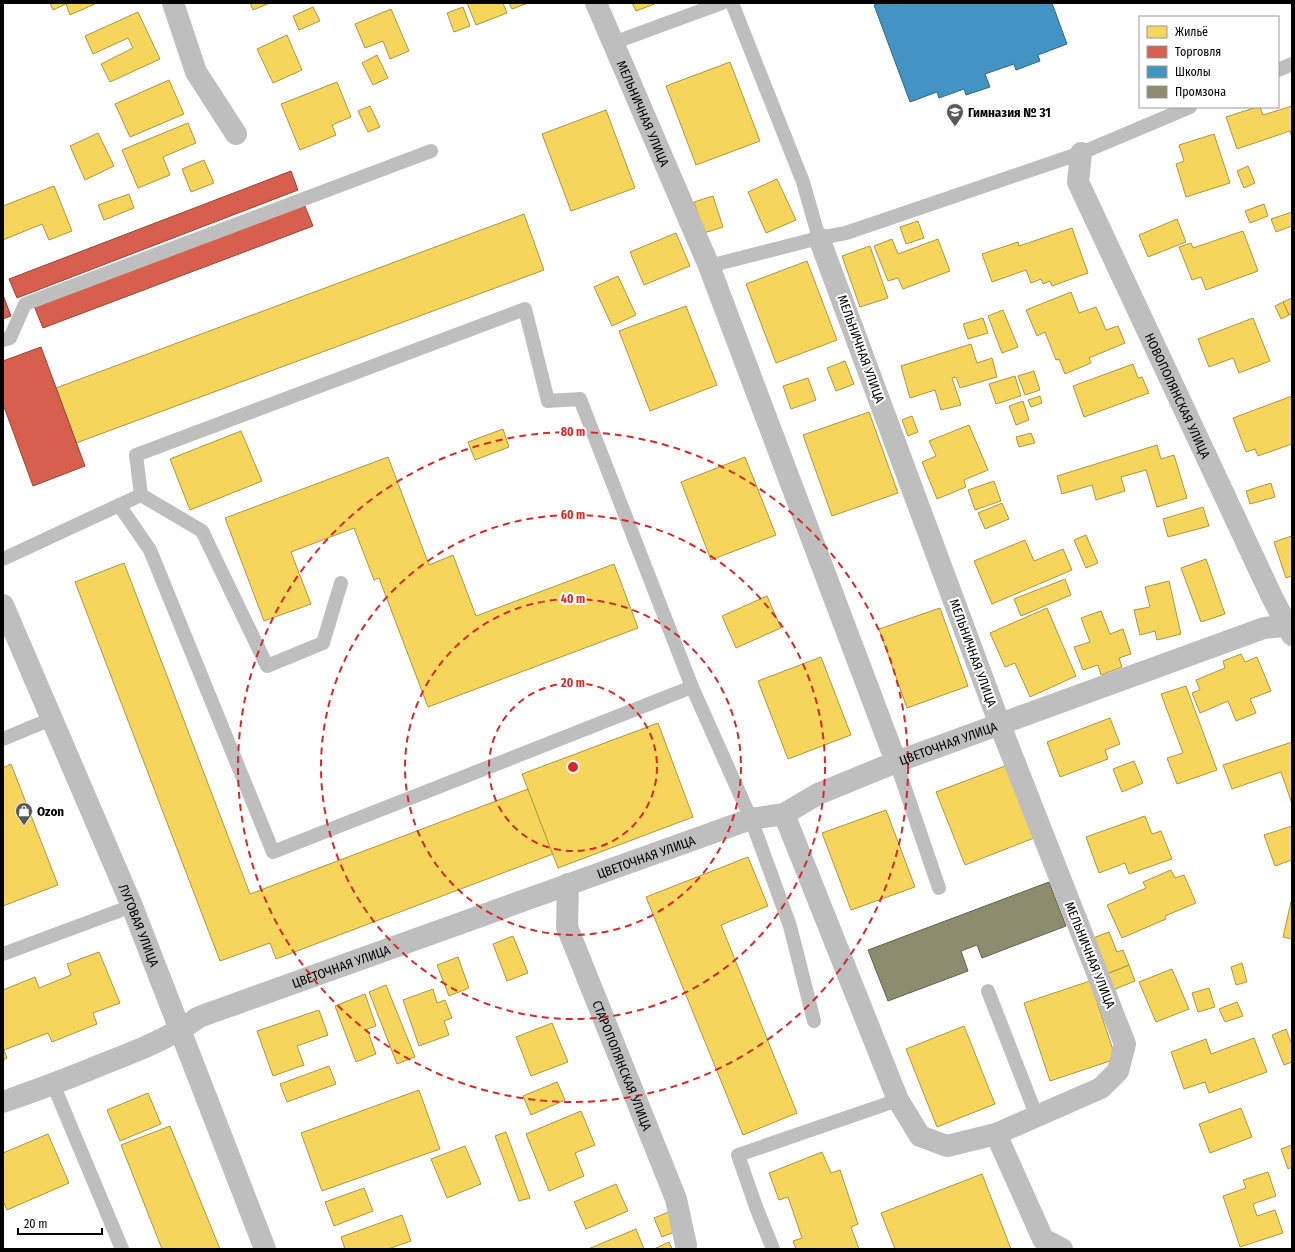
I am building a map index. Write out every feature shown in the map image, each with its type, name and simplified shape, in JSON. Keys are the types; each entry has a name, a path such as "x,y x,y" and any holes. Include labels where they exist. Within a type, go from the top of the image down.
{"street":[{"path":"172,3 196,72 236,134"},
{"name":"МЕЛЬНИЧНАЯ УЛИЦА","path":"596,3 709,266 896,762"},
{"name":"НОВОПОЛЯНСКАЯ УЛИЦА","path":"1081,153 1078,182 1290,628"},
{"name":"МЕЛЬНИЧНАЯ УЛИЦА","path":"784,814 898,1100 920,1136 947,1146 996,1134 1101,1088 1118,1071 1125,1044 1000,726 819,238"},
{"name":"ЛУГОВАЯ УЛИЦА","path":"3,605 132,906 179,1031 265,1249"},
{"name":"ЦВЕТОЧНАЯ УЛИЦА","path":"3,1102 138,1050 179,1031 199,1017 751,819 784,814 818,794 896,762 1000,726 1264,628 1290,628"},
{"name":"СТАРОПОЛЯНСКАЯ УЛИЦА","path":"568,884 567,928 676,1199 686,1245"},
{"path":"996,1134 1049,1246"}],"lane":[{"path":"613,43 722,3"},
{"path":"732,3 803,182 819,238"},
{"path":"1279,70 1292,64"},
{"path":"709,266 819,238 846,233 1081,153 1188,108"},
{"path":"3,340 10,338 25,304 431,152"},
{"path":"141,495 136,456 525,308 548,401 580,399 692,687 751,819 790,926 814,1021"},
{"path":"3,559 141,495"},
{"path":"141,495 202,531 267,666 323,643 341,583"},
{"path":"119,506 150,550 273,852 692,687"},
{"path":"3,739 51,719"},
{"path":"896,762 939,888"},
{"path":"3,954 132,906"},
{"path":"988,992 1037,1117"},
{"path":"53,1084 122,1249"},
{"path":"773,1249 756,1207 738,1155 898,1100"}],"building: Жильё":[{"path":"50,3 97,3 70,15 66,4 53,10"},
{"path":"250,3 270,3 253,10"},
{"path":"467,3 503,3 507,13 476,25"},
{"path":"509,3 528,3 512,9"},
{"path":"632,3 657,3 636,11"},
{"path":"313,7 320,21 299,30 293,16"},
{"path":"463,7 470,26 454,32 447,13"},
{"path":"391,9 409,51 390,59 383,41 365,48 355,24"},
{"path":"138,12 160,59 110,82 101,64 133,48 128,38 93,54 85,36"},
{"path":"287,35 302,70 273,83 257,49"},
{"path":"377,55 388,78 373,85 362,63"},
{"path":"730,62 760,141 696,165 666,86"},
{"path":"169,80 184,114 130,137 115,104"},
{"path":"337,82 351,117 332,125 336,135 300,150 281,104"},
{"path":"370,106 380,127 368,132 358,111"},
{"path":"1292,106 1292,138 1290,131 1237,149 1226,117 1254,108 1260,108 1263,115"},
{"path":"606,110 635,188 571,211 542,134"},
{"path":"188,123 196,143 163,157 170,175 138,188 122,150"},
{"path":"98,133 114,166 85,180 70,146"},
{"path":"1214,134 1230,183 1186,197 1176,164 1184,161 1179,145"},
{"path":"204,160 214,183 191,192 182,169"},
{"path":"1248,166 1255,183 1244,188 1237,171"},
{"path":"777,179 796,220 766,233 748,192"},
{"path":"54,186 72,231 49,240 42,224 3,240 3,206"},
{"path":"129,194 134,208 104,220 98,205"},
{"path":"713,196 723,227 704,233 694,202"},
{"path":"1264,204 1268,216 1250,223 1245,211"},
{"path":"1292,212 1292,226 1276,232 1271,219"},
{"path":"524,214 544,270 76,443 56,388"},
{"path":"1177,219 1186,242 1148,257 1139,235"},
{"path":"918,221 924,238 906,244 900,227"},
{"path":"1072,228 1088,273 1052,286 1050,281 1043,284 1041,279 1031,283 1026,270 992,282 982,254 1018,242 1019,246"},
{"path":"1243,231 1258,271 1206,290 1201,277 1192,280 1179,247 1191,243 1193,248"},
{"path":"676,233 690,266 644,285 630,252"},
{"path":"892,239 898,254 938,239 950,271 903,289 898,278 888,281 874,246"},
{"path":"870,246 888,298 860,307 842,256"},
{"path":"807,261 837,340 776,363 746,284"},
{"path":"618,276 636,315 612,326 594,287"},
{"path":"1071,292 1079,313 1096,307 1106,330 1118,326 1125,343 1089,358 1091,363 1065,374 1059,359 1056,360 1045,332 1037,336 1026,310"},
{"path":"1292,298 1292,314 1289,315 1283,302"},
{"path":"1283,302 1289,315 1281,319 1275,306"},
{"path":"686,306 717,385 650,411 619,331"},
{"path":"1003,310 1018,347 1002,353 988,316"},
{"path":"983,318 988,333 968,339 963,324"},
{"path":"1253,318 1270,361 1239,373 1233,358 1209,367 1198,339"},
{"path":"971,344 977,363 992,358 997,377 960,388 956,377 952,378 961,405 941,410 935,390 910,398 901,366"},
{"path":"845,361 854,384 836,391 827,368"},
{"path":"1133,364 1138,378 1142,377 1149,393 1084,417 1073,386"},
{"path":"1034,371 1040,390 1025,395 1018,376"},
{"path":"1015,376 1021,396 996,404 989,384"},
{"path":"808,378 816,400 791,409 783,386"},
{"path":"1040,396 1042,403 1031,407 1028,400"},
{"path":"1292,396 1292,444 1258,456 1255,449 1246,452 1233,418"},
{"path":"1023,401 1029,420 1016,425 1009,406"},
{"path":"869,412 898,493 832,516 803,435"},
{"path":"912,416 918,432 908,436 902,420"},
{"path":"969,425 988,470 964,480 966,487 937,499 922,462 936,456 929,441"},
{"path":"503,429 509,447 475,460 468,442"},
{"path":"241,431 262,481 190,510 170,459"},
{"path":"1031,433 1035,443 1019,447 1016,437"},
{"path":"1157,445 1161,459 1174,455 1187,498 1157,507 1146,470 1121,477 1125,491 1096,500 1092,485 1062,494 1057,476"},
{"path":"388,457 429,565 453,555 476,616 614,564 638,628 428,707 379,578 374,580 354,528 291,552 311,604 264,621 225,518"},
{"path":"745,457 776,535 711,560 681,482"},
{"path":"994,481 1001,501 975,510 968,490"},
{"path":"1271,483 1275,497 1250,504 1246,491"},
{"path":"1002,503 1009,519 985,529 978,513"},
{"path":"1203,507 1209,526 1168,537 1163,519"},
{"path":"1086,535 1098,563 1086,568 1074,540"},
{"path":"1292,536 1292,576 1286,578 1274,542"},
{"path":"1025,540 1034,561 1063,549 1072,570 992,604 974,561"},
{"path":"1206,559 1225,614 1201,622 1181,568"},
{"path":"124,563 250,894 528,789 553,854 276,959 270,943 220,961 75,582"},
{"path":"1065,579 1071,595 1021,616 1014,599"},
{"path":"1169,581 1181,634 1157,640 1155,631 1140,635 1134,610 1150,607 1145,587"},
{"path":"767,596 781,628 736,648 722,616"},
{"path":"940,608 968,686 907,708 879,629"},
{"path":"1047,608 1076,676 1030,697 1015,663 1005,667 990,633"},
{"path":"1101,611 1110,634 1123,629 1131,654 1119,658 1122,667 1101,675 1098,665 1083,670 1074,647 1090,642 1081,618"},
{"path":"1241,654 1245,662 1257,657 1271,691 1250,699 1256,713 1236,721 1228,701 1200,713 1192,693 1200,690 1196,680 1225,668 1223,661"},
{"path":"821,657 851,735 788,759 758,681"},
{"path":"1186,686 1217,770 1177,784 1167,758 1183,753 1161,694"},
{"path":"1110,718 1120,744 1105,750 1108,759 1060,777 1047,742"},
{"path":"658,723 693,817 558,868 522,774"},
{"path":"1292,742 1292,804 1281,772 1232,789 1223,765"},
{"path":"1134,761 1143,783 1122,792 1113,769"},
{"path":"11,764 58,885 3,906 3,768"},
{"path":"1005,766 1034,838 965,865 936,792"},
{"path":"886,810 915,887 851,910 822,833"},
{"path":"1145,816 1152,834 1161,831 1172,859 1129,874 1125,863 1099,873 1086,837"},
{"path":"1292,826 1292,860 1275,866 1264,835"},
{"path":"748,857 768,906 721,925 797,1113 743,1135 646,897"},
{"path":"1171,870 1175,878 1184,875 1196,903 1165,916 1166,919 1122,938 1107,905 1146,888 1143,882"},
{"path":"1291,902 1292,903 1292,939 1283,937"},
{"path":"1109,932 1117,952 1123,950 1129,965 1107,974 1093,938"},
{"path":"513,936 528,973 507,981 493,944"},
{"path":"99,952 120,1003 93,1013 97,1024 52,1042 48,1033 4,1050 7,1058 3,1060 3,990 35,977 39,988 71,975 67,964"},
{"path":"458,957 469,988 449,996 437,965"},
{"path":"1242,963 1247,982 1236,985 1231,967"},
{"path":"1129,965 1135,981 1113,990 1107,974"},
{"path":"1172,969 1189,1009 1156,1022 1139,982"},
{"path":"1090,981 1116,1059 1050,1081 1024,1003"},
{"path":"386,985 415,1057 397,1064 369,992"},
{"path":"1209,988 1215,1007 1198,1012 1192,993"},
{"path":"433,989 437,1003 445,1000 452,1018 444,1021 449,1035 419,1046 403,1000"},
{"path":"365,994 376,1026 367,1029 376,1054 356,1062 335,1006"},
{"path":"1237,1002 1243,1016 1225,1022 1219,1009"},
{"path":"319,1010 328,1035 297,1046 304,1065 273,1076 257,1031"},
{"path":"552,1023 568,1062 531,1076 516,1037"},
{"path":"964,1026 995,1104 937,1127 906,1049"},
{"path":"1286,1029 1292,1045 1292,1062 1284,1065 1272,1035"},
{"path":"1254,1038 1267,1072 1209,1093 1205,1082 1184,1089 1171,1052 1206,1039 1211,1054"},
{"path":"329,1066 336,1084 287,1102 280,1084"},
{"path":"557,1082 565,1100 531,1115 523,1096"},
{"path":"419,1090 440,1149 322,1191 301,1133"},
{"path":"148,1093 161,1124 120,1141 107,1110"},
{"path":"1241,1108 1252,1137 1210,1153 1199,1124"},
{"path":"581,1111 595,1145 575,1153 584,1176 549,1191 526,1134"},
{"path":"170,1126 220,1249 162,1249 121,1145"},
{"path":"506,1132 530,1198 519,1201 495,1136"},
{"path":"48,1134 69,1183 7,1210 3,1201 3,1153"},
{"path":"1292,1145 1292,1167 1288,1169 1281,1149"},
{"path":"465,1146 481,1184 447,1198 431,1159"},
{"path":"822,1152 831,1173 840,1170 858,1224 851,1227 859,1249 796,1249 793,1241 802,1238 788,1197 779,1200 769,1173"},
{"path":"1268,1172 1276,1196 1253,1204 1257,1216 1275,1210 1283,1233 1240,1247 1223,1196 1246,1188 1243,1180"},
{"path":"982,1174 1011,1249 895,1249 881,1213"},
{"path":"616,1184 628,1211 586,1229 574,1202"},
{"path":"364,1188 373,1211 334,1226 325,1202"},
{"path":"671,1211 679,1230 662,1237 654,1218"},
{"path":"402,1215 411,1241 388,1249 345,1249 341,1237"},
{"path":"636,1229 644,1249 588,1249"},
{"path":"669,1242 672,1249 654,1249"}],"building: Торговля":[{"path":"291,171 298,190 17,298 9,279"},
{"path":"304,204 313,226 43,328 34,306"},
{"path":"3,295 11,316 3,319"},
{"path":"41,347 85,466 33,486 3,404 3,361"}],"building: Школы":[{"path":"880,3 1052,3 1067,44 1038,55 1040,61 1016,70 1014,64 985,74 990,87 966,95 964,89 939,98 937,92 910,102 874,5"}],"building: Промзона":[{"path":"1049,882 1066,926 982,958 977,945 961,951 968,971 888,1001 868,950"}],"place":[{"name":"Гимназия № 31","path":"955,127"},
{"name":"Ozon","path":"24,826"}]}
